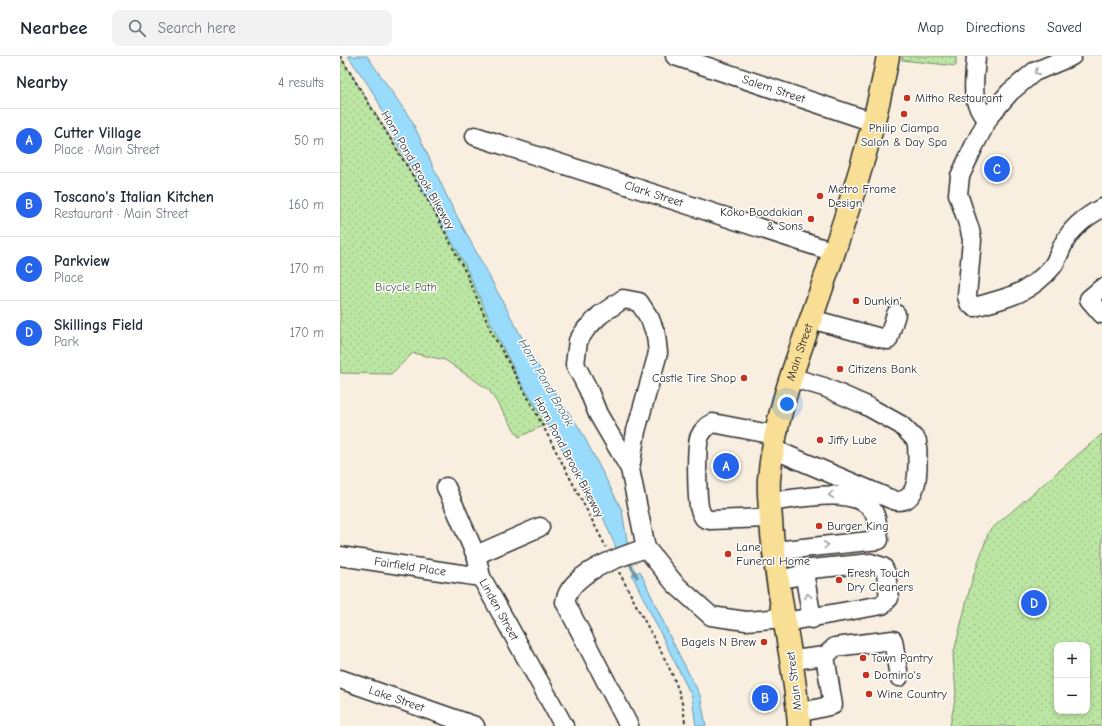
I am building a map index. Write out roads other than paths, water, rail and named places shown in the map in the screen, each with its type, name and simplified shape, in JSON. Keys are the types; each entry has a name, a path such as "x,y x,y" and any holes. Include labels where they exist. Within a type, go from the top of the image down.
{"main road":[{"name":"Main Street","path":"799,720 793,660 784,620 774,551 770,510 769,481 774,442 790,377 834,252 873,122 888,56"}],"street":[{"name":"Salem Street","path":"675,56 873,122"},
{"path":"976,56 974,100 981,112 988,118"},
{"path":"1072,56 1034,72 1010,92 988,118 960,176 958,194 971,235 967,296 969,303 974,307 1016,295 1032,286 1053,266 1066,240 1076,226 1102,208"},
{"name":"Clark Street","path":"475,136 834,252"},
{"path":"1102,288 1089,299 1102,314"},
{"path":"628,555 630,469 636,431 658,353 656,335 650,319 639,302 624,300 600,315 586,329 578,341 575,364 588,389 598,414 630,469"},
{"path":"810,319 888,340 896,314"},
{"path":"774,551 879,540 874,513 865,502 839,494 770,510 710,520 704,518 699,508 698,452 699,439 707,425 714,423 774,442 886,498 898,501 908,498 917,484 917,441 901,425 865,405 824,387 790,377"},
{"name":"Linden Street","path":"446,487 476,555 481,577 564,726"},
{"path":"476,555 540,527"},
{"path":"628,555 675,584 712,616 746,621 812,619 882,605 887,602 889,598 886,573 883,567 871,563 811,569 797,576 778,580"},
{"path":"628,555 579,578 566,594 565,602 629,726"},
{"name":"Fairfield Place","path":"340,556 481,577"},
{"path":"804,572 812,619"},
{"path":"793,660 825,656 835,647 893,640 899,677"},
{"path":"799,720 834,705 825,656"},
{"name":"Lake Street","path":"340,679 476,726"}],"water":[{"name":"Horn Pond Brook","path":"348,56 367,56 412,121 450,203 520,334 546,380 580,429 622,510 628,547 617,550 599,508 520,381 496,334 465,265 389,129 380,105"},
{"path":"640,571 671,639 700,695 706,726 696,726 692,697 632,575"}],"waterway":[{"name":"Horn Pond Brook","path":"628,560 637,577"}],"place":[{"name":"Mitho Restaurant","path":"907,98"},
{"name":"Philip Ciampa Salon & Day Spa","path":"904,114"},
{"name":"Parkview","path":"997,169"},
{"name":"Metro Frame Design","path":"820,196"},
{"name":"Koko Boodakian & Sons","path":"811,219"},
{"name":"Dunkin'","path":"856,301"},
{"name":"Citizens Bank","path":"840,369"},
{"name":"Castle Tire Shop","path":"744,378"},
{"name":"Jiffy Lube","path":"820,440"},
{"name":"Cutter Village","path":"726,466"},
{"name":"Burger King","path":"819,526"},
{"name":"Lane Funeral Home","path":"728,554"},
{"name":"Fresh Touch Dry Cleaners","path":"839,580"},
{"name":"Skillings Field","path":"1034,603"},
{"name":"Bagels N Brew","path":"764,642"},
{"name":"Town Pantry","path":"863,658"},
{"name":"Domino's","path":"866,675"},
{"name":"Wine Country","path":"869,694"},
{"name":"Toscano's Italian Kitchen","path":"765,698"}],"park label":[{"name":"Bicycle Path","path":"406,287"}]}
